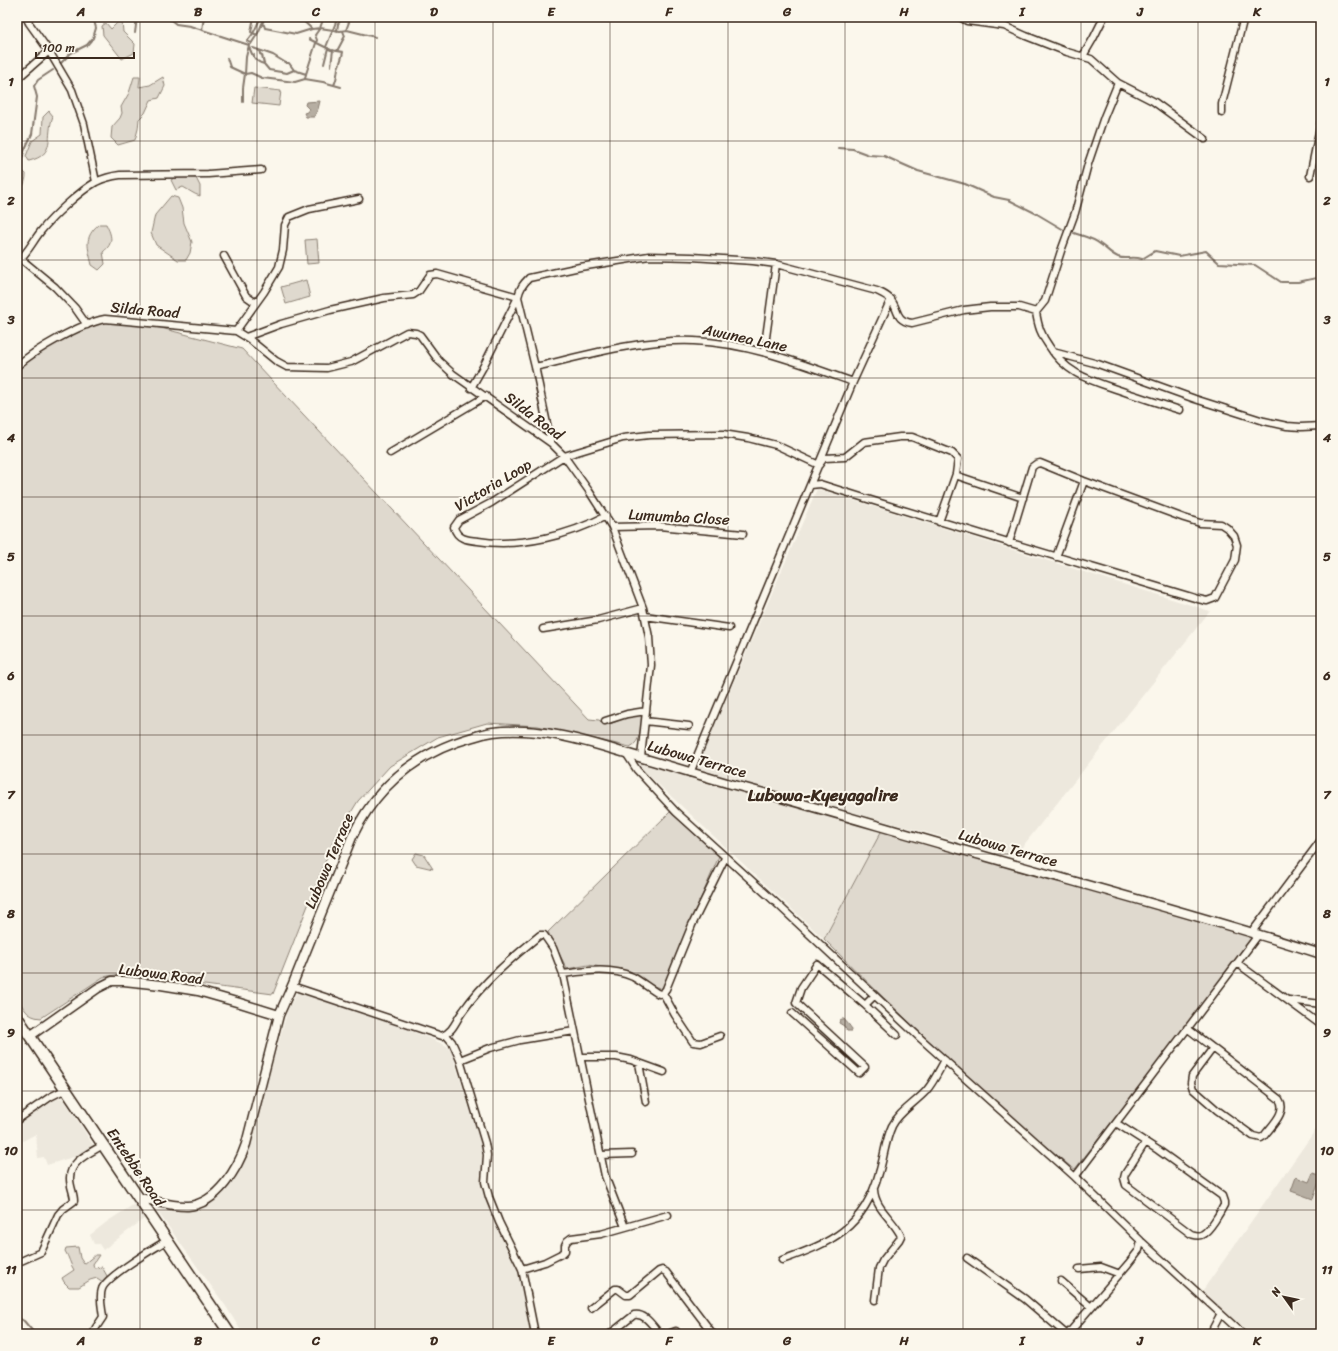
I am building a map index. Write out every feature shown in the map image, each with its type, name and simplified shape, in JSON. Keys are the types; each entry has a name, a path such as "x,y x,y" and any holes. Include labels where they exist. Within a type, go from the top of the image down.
{"main road":[{"name":"Entebbe Road","path":"17,1017 139,1198 166,1241 230,1334"}],"street":[{"path":"26,17 50,50 72,90 84,124 96,182"},
{"path":"960,17 967,20 1004,26 1067,52 1091,59 1118,83 1153,101 1205,139"},
{"path":"1083,56 1091,44 1104,17"},
{"path":"1222,113 1222,104 1244,17"},
{"path":"17,79 50,50"},
{"path":"1118,83 1104,117 1088,164 1075,213 1045,301 1036,312 1038,328 1052,352 1066,367 1083,377 1180,410"},
{"path":"1310,176 1321,122"},
{"path":"87,325 75,308 55,287 19,261 50,220 96,182 106,178 120,175 208,174 261,170"},
{"path":"236,331 279,267 284,250 285,225 289,217 309,209 359,199"},
{"path":"224,256 246,296 256,303"},
{"path":"471,388 484,367 518,297 519,290 529,278 580,267 649,256 692,256 776,264 886,295 891,299 904,322 912,323 964,310 990,307 1019,307 1036,312"},
{"path":"764,352 776,264"},
{"path":"246,336 330,310 384,298 412,295 419,291 430,275 437,274 510,296 518,297"},
{"path":"518,297 551,443"},
{"path":"690,773 853,382 891,299"},
{"name":"Silda Road","path":"17,366 33,353 87,325 102,319 236,331 246,336 287,367 326,368 351,362 407,332 420,335 439,361 453,374 551,443 564,456 612,527 643,608 650,637 651,665 641,757"},
{"name":"Awunea Lane","path":"535,367 596,352 663,342 695,341 764,352 853,382"},
{"path":"1052,352 1098,364 1195,400 1264,421 1287,426 1321,426"},
{"path":"390,453 486,396"},
{"path":"564,456 623,438 649,434 723,434 776,445 819,465"},
{"path":"819,465 824,458 845,457 864,442 900,437 912,437 952,453 958,459 956,474 939,522"},
{"name":"Victoria Loop","path":"564,456 491,503 458,520 454,527 459,537 487,543 520,542 580,528 606,516"},
{"path":"811,485 820,484 939,522 1009,543 1056,557 1207,601 1214,598 1235,560 1237,545 1234,536 1221,524 1200,523 1184,518 1084,482 1040,464 1036,464 1032,467 1009,543"},
{"path":"956,474 958,476 1023,498"},
{"path":"1056,557 1084,482"},
{"name":"Lumumba Close","path":"612,527 659,526 743,534"},
{"path":"543,629 598,620 643,608"},
{"path":"645,616 729,628"},
{"path":"604,721 626,714 646,712"},
{"path":"645,721 689,726"},
{"name":"Lubowa Terrace","path":"139,1198 182,1206 193,1205 210,1196 226,1183 241,1159 246,1144 279,1016 352,836 358,825 372,802 393,780 410,767 433,751 456,742 491,732 524,730 557,735 594,744 690,773 828,810 952,847 1255,933 1321,954"},
{"path":"626,753 637,770 676,812 725,858 774,900 874,996 1075,1177 1141,1241 1242,1334"},
{"path":"1075,1177 1237,963 1255,933 1321,840"},
{"path":"663,993 696,918 725,858"},
{"path":"292,986 438,1036 442,1036 450,1032 462,1012 481,989 506,963 540,935 546,937 553,948 563,974 605,1176 625,1227"},
{"path":"1237,963 1321,1025"},
{"path":"792,1013 859,1073 865,1066 796,1003 801,988 817,964 897,1035"},
{"path":"563,974 581,971 605,970 619,972 634,978 659,994 663,993"},
{"name":"Lubowa Road","path":"30,1036 98,988 112,981 161,985 198,991 279,1016"},
{"path":"663,993 675,1015 694,1042 701,1043 720,1036"},
{"path":"865,1005 874,996"},
{"path":"1288,1000 1321,1004"},
{"path":"1187,1028 1213,1048 1281,1102 1281,1112 1261,1138 1253,1136 1217,1110 1193,1089 1191,1082 1192,1076 1213,1048"},
{"path":"460,1060 490,1048 520,1040 574,1031"},
{"path":"446,1035 452,1042 460,1060 486,1148 487,1165 485,1182 489,1197 499,1222 522,1269 535,1334"},
{"path":"581,1057 616,1058 639,1063 664,1072"},
{"path":"782,1260 820,1246 851,1226 874,1190 892,1127 903,1112 929,1087 945,1060"},
{"path":"639,1063 646,1102"},
{"path":"17,1120 66,1089"},
{"path":"1116,1123 1158,1150 1222,1196 1224,1205 1202,1235 1198,1236 1191,1234 1126,1185 1124,1178 1145,1143"},
{"path":"21,1261 41,1252 58,1215 74,1201 70,1176 71,1170 75,1164 80,1159 103,1145"},
{"path":"601,1155 632,1154"},
{"path":"874,1190 874,1197 879,1206 901,1236 900,1240 883,1260 879,1268 875,1300"},
{"path":"522,1269 545,1262 563,1253 565,1251 566,1241 571,1238 601,1234 668,1215"},
{"path":"94,1334 95,1329 104,1317 101,1292 103,1286 111,1278 166,1241"},
{"path":"967,1258 1025,1299 1067,1334 1136,1254 1141,1241"},
{"path":"1079,1269 1101,1267 1120,1274"},
{"path":"591,1308 615,1289 618,1289 626,1295 630,1295 662,1270 666,1272 713,1334"},
{"path":"1061,1281 1091,1307"},
{"path":"610,1334 634,1315 638,1314 646,1318 656,1333 666,1334 676,1331"},
{"path":"1210,1334 1220,1315"}],"shaded area":[{"path":"122,21 123,32 135,44 134,53 122,59 103,35 102,26 106,23 111,29 118,22"},
{"path":"134,77 140,77 139,87 150,85 163,77 165,86 159,98 151,100 145,113 139,119 135,140 118,145 111,138 112,127 120,118 122,113 121,107 129,93"},
{"path":"254,88 281,91 279,106 252,103"},
{"path":"320,101 314,117 306,117 304,113 309,109 305,105 306,102"},
{"path":"49,111 53,116 47,149 38,158 29,161 26,156 32,141 42,134 43,117"},
{"path":"24,172 26,174 25,180 17,197 17,185 20,173"},
{"path":"174,178 196,178 200,186 200,196 183,187 176,190 171,180"},
{"path":"171,196 178,198 182,208 184,223 192,242 190,253 186,260 178,260 156,245 151,233 155,215"},
{"path":"99,224 106,224 110,232 111,239 109,246 103,252 105,264 99,270 92,265 88,243 91,234"},
{"path":"317,239 319,263 307,264 305,240"},
{"path":"306,280 310,297 286,304 281,287"},
{"path":"104,320 161,328 242,349 589,719 599,720 604,724 610,724 625,718 642,714 643,717 640,734 634,745 630,747 538,726 487,723 438,737 390,766 358,801 333,842 273,994 121,974 103,977 41,1018 29,1014 17,997 17,370 41,351 78,331"},
{"path":"817,489 1210,611 1015,856 695,771"},
{"path":"639,763 882,830 824,939 643,770 639,766"},
{"path":"670,812 719,856 662,989 649,984 630,971 588,965 567,969 548,932"},
{"path":"882,830 1255,938 1075,1169 1039,1140 976,1084 914,1027 824,939"},
{"path":"416,853 424,855 433,869 416,865 412,859"},
{"path":"298,991 351,1008 427,1037 447,1046 452,1053 482,1148 482,1182 494,1221 518,1272 531,1334 243,1334 225,1305 152,1204 167,1210 184,1212 208,1205 223,1194 234,1178 245,1157 250,1142 288,1009"},
{"path":"842,1019 844,1019 849,1025 852,1031 847,1031 844,1026 839,1023"},
{"path":"63,1098 95,1148 76,1161 73,1157 47,1165 44,1157 38,1158 36,1134 19,1143 17,1139 17,1122 48,1101"},
{"path":"1321,1122 1321,1334 1245,1334 1203,1290"},
{"path":"1313,1173 1321,1176 1313,1199 1291,1191 1296,1177 1309,1182"},
{"path":"136,1203 145,1218 103,1250 99,1244 94,1244 90,1235 108,1221"},
{"path":"78,1247 80,1258 84,1264 95,1255 99,1255 93,1264 94,1268 102,1267 107,1276 103,1282 97,1278 90,1280 79,1287 69,1287 64,1282 62,1278 74,1270 65,1251 66,1248"}],"waterway":[{"path":"59,65 71,53 87,45 93,38 96,28 93,17"},
{"path":"135,33 137,17"},
{"path":"167,17 176,24 190,26 249,45 246,57 245,74 251,73 262,78 295,82 305,79 341,87"},
{"path":"202,30 204,17"},
{"path":"254,17 251,32 257,35"},
{"path":"251,43 247,41 254,33 261,17"},
{"path":"251,44 265,17"},
{"path":"299,17 312,29"},
{"path":"306,74 317,40 315,35 320,28 324,17"},
{"path":"326,47 338,17"},
{"path":"337,31 338,24 343,17"},
{"path":"346,30 351,17"},
{"path":"262,24 265,28 296,34 320,28 340,31 347,30 375,37"},
{"path":"337,51 345,36 343,31"},
{"path":"309,39 331,50 343,52 334,85"},
{"path":"249,47 256,60 264,64"},
{"path":"253,48 273,55 286,63 289,63 294,70 306,74 305,79"},
{"path":"324,64 328,48"},
{"path":"259,50 264,64 269,70 287,73 294,70"},
{"path":"331,66 333,50"},
{"path":"227,58 230,67 245,74 243,102"},
{"path":"17,174 25,149 32,134 37,97 34,86 38,80 53,70"},
{"path":"838,148 853,149 869,155 884,156 918,171 965,184 994,197 1009,200 1064,230"},
{"path":"1074,233 1094,240 1121,258 1142,259 1155,251 1179,256 1206,251 1219,263 1255,265 1281,282 1298,282 1321,277"},
{"path":"17,1317 24,1321 35,1334"}],"district":[{"name":"Lubowa-Kyeyagalire","path":"823,795"}]}
